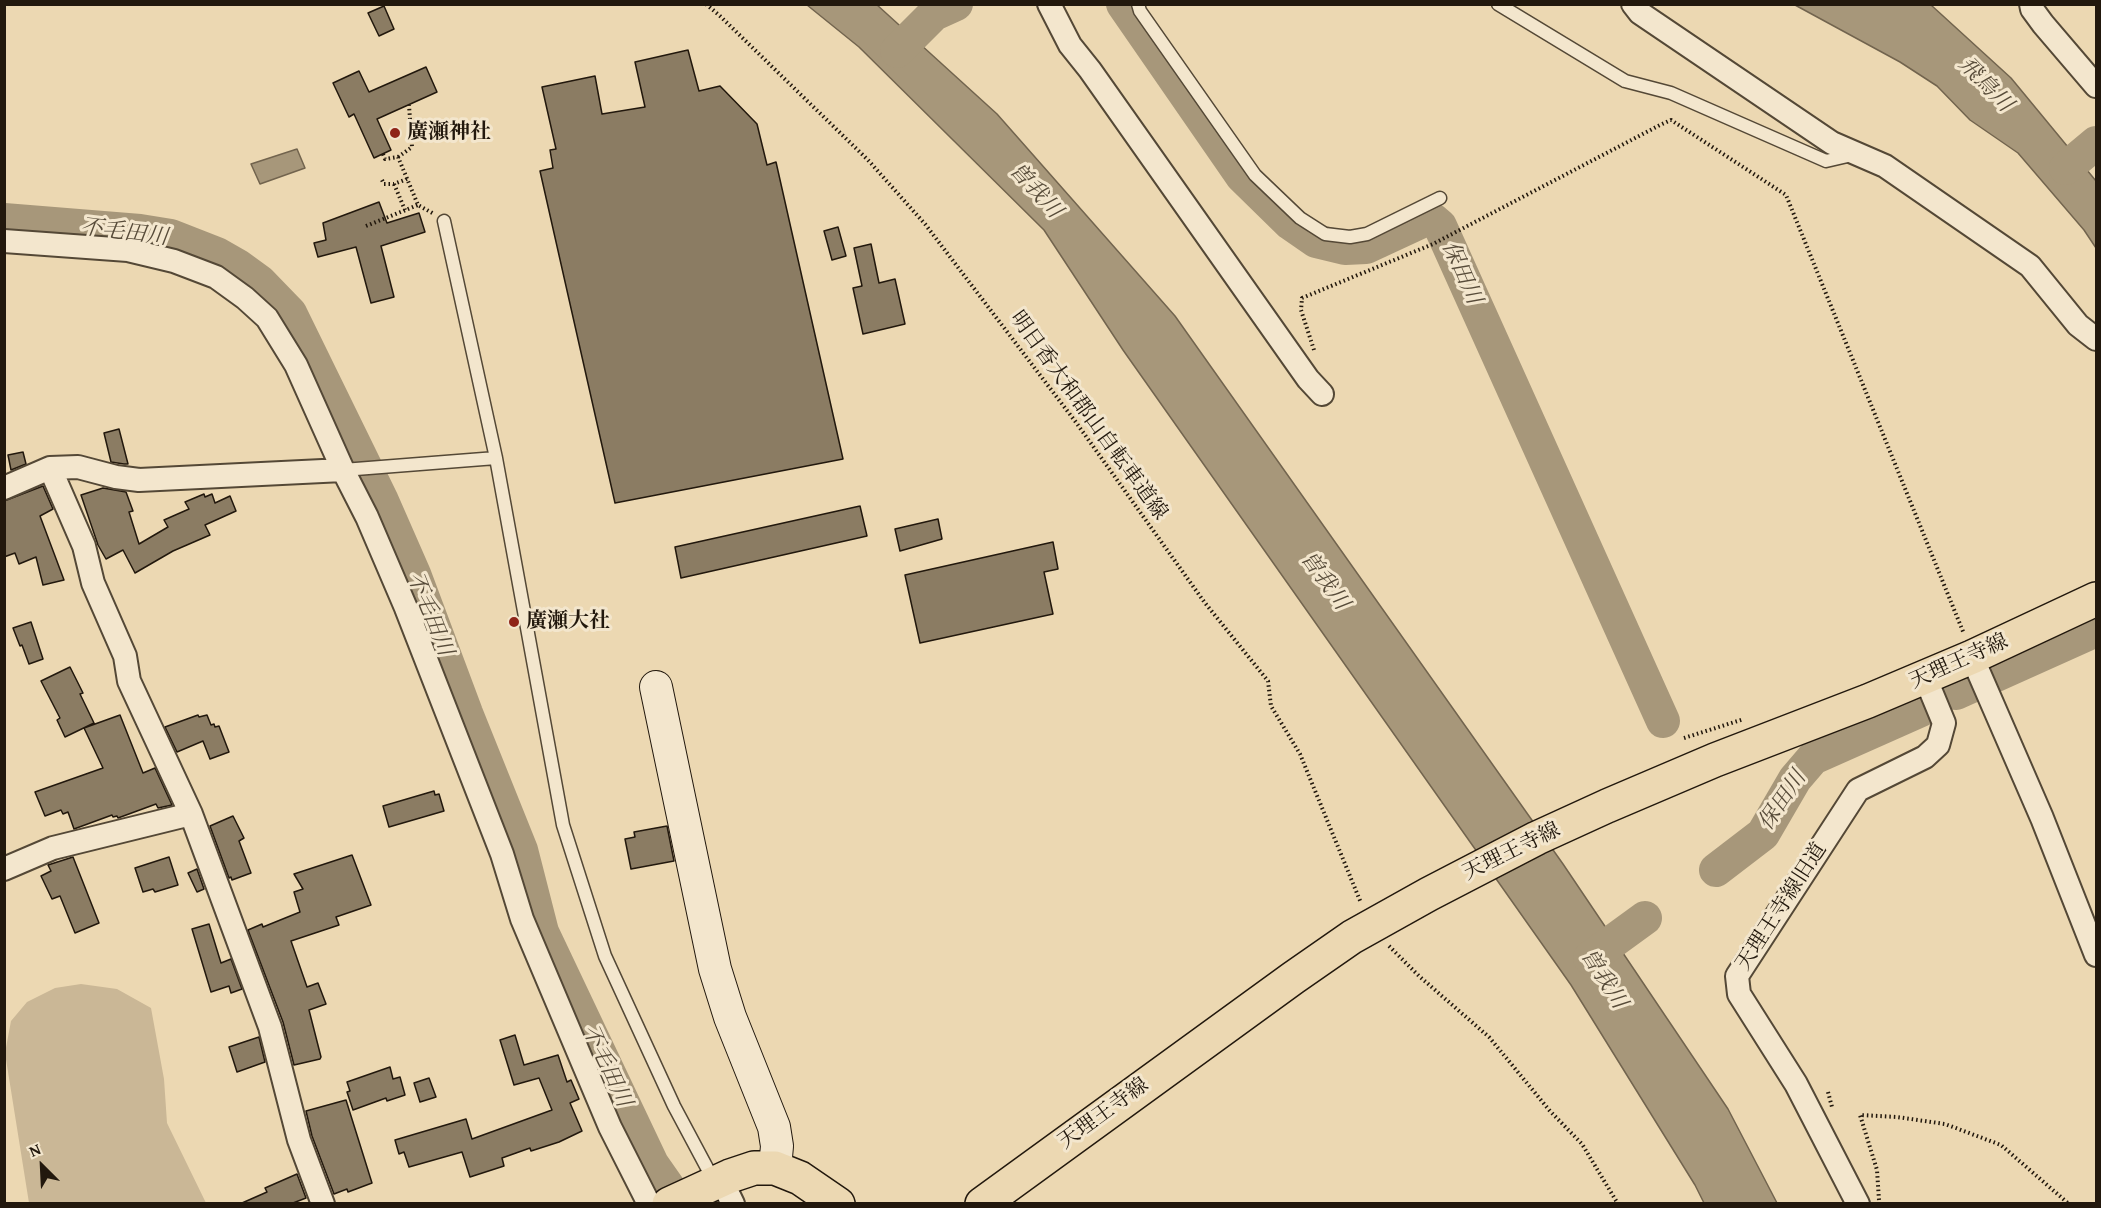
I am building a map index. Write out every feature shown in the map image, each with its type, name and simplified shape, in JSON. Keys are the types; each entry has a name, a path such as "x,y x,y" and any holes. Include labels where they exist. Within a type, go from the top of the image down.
{"main road":[{"name":"天理王寺線","path":"982,1203 1293,978 1352,938 1429,894 1537,838 1607,806 1715,760 1857,706 1972,657 2097,599"},
{"path":"705,1192 754,1168 776,1168 800,1178 838,1203"}],"street":[{"path":"1050,4 1070,45 1308,379 1322,394"},
{"path":"1633,4 1640,13 1832,143 1885,166 2030,266 2078,325 2097,339"},
{"path":"2031,4 2043,24 2097,86"},
{"path":"4,241 128,250 174,261 216,277 245,298 267,318 282,339 367,517 406,608 502,854 522,919 610,1127 649,1203"},
{"path":"4,488 50,468 78,467 116,477 139,480 343,470"},
{"path":"50,468 84,546 93,583 125,656 129,681 191,814 270,1027 299,1140 323,1203"},
{"path":"1972,657 2042,818 2097,955"},
{"name":"天理王寺線旧道","path":"1858,1203 1796,1084 1739,994 1737,976 1858,790 1925,757 1938,745 1944,723 1925,677"},
{"path":"656,687 714,969 730,1017 774,1127 777,1146 776,1168"},
{"path":"4,869 53,848 191,814"}],"lane":[{"path":"1138,4 1140,11 1255,175 1300,218 1325,234 1350,237 1367,234 1440,198"},
{"path":"1498,4 1625,81 1671,93 1826,161 1856,154"},
{"path":"444,221 496,458 563,825 605,956 674,1106 705,1192"},
{"path":"343,470 496,458"}],"path":[{"name":"明日香大和郡山自転車道線","path":"706,4 868,160 925,224 1075,421 1205,603 1268,681 1271,706 1300,754 1361,903"},
{"path":"383,154 385,159 398,157 412,147 409,105"},
{"path":"1316,354 1301,310 1302,298 1433,244 1671,120 1786,195 1972,657"},
{"path":"398,157 418,205 444,221"},
{"path":"382,180 384,184 394,184 407,179"},
{"path":"394,184 405,210"},
{"path":"366,226 418,205"},
{"path":"1389,946 1419,976 1489,1037 1550,1111 1582,1144 1618,1203"},
{"path":"1879,1203 1877,1170 1860,1115 1897,1117 1945,1124 2001,1145 2069,1203"}],"shaded area":[{"path":"81,984 117,989 151,1008 164,1079 167,1123 206,1203 29,1203 5,1053 11,1021 27,1002 55,988"}],"water":[{"name":"曽我川","path":"876,4 997,114 1175,316 1563,864 1728,1109 1777,1203 1704,1203 1571,985 1123,350 1044,230 859,47 807,5"},
{"name":"飛鳥川","path":"1795,5 1931,5 2011,78 2096,181 2096,248 2084,230 2018,153 1970,120 1937,86 1900,62"},
{"path":"297,149 305,168 260,184 251,164"}],"building":[{"path":"384,6 394,29 379,36 368,13"},
{"path":"688,50 699,91 720,86 757,124 767,165 776,162 843,459 615,503 540,171 553,168 550,150 556,149 542,87 595,76 602,114 645,107 635,62"},
{"path":"426,67 437,92 377,119 391,150 374,158 354,114 349,117 333,83 359,71 369,92"},
{"path":"379,202 387,223 419,213 425,232 381,246 394,297 371,303 356,247 318,257 314,243 326,240 323,223"},
{"path":"838,227 846,256 832,260 824,231"},
{"path":"871,244 879,283 895,279 905,324 863,334 853,288 862,286 854,248"},
{"path":"119,429 128,464 111,462 104,433"},
{"path":"23,452 26,464 11,470 8,455"},
{"path":"43,486 53,509 40,516 64,580 43,585 36,557 19,564 15,553 4,557 4,501"},
{"path":"103,488 126,492 133,511 129,512 139,544 168,527 164,520 189,509 185,502 204,494 205,497 212,494 215,503 230,496 236,511 205,525 210,535 173,551 135,573 123,550 106,559 98,545 81,495"},
{"path":"860,506 867,536 681,578 675,547"},
{"path":"938,519 942,539 900,551 895,529"},
{"path":"1053,542 1058,569 1044,572 1053,614 920,643 905,575"},
{"path":"31,622 43,659 29,664 13,628"},
{"path":"70,667 94,723 65,737 57,720 60,718 41,681"},
{"path":"120,715 143,773 155,768 172,805 158,808 156,804 118,818 112,815 74,829 68,812 63,814 61,810 45,816 35,792 103,768 84,728"},
{"path":"198,715 199,717 207,715 211,725 219,726 229,752 210,759 203,741 177,752 165,727"},
{"path":"434,791 435,795 439,794 444,811 389,827 383,806"},
{"path":"233,816 244,838 239,841 251,873 232,880 231,877 229,878 210,826"},
{"path":"667,826 674,861 631,869 625,839 635,837 634,832"},
{"path":"352,855 371,905 336,917 339,925 291,941 307,987 318,983 326,1004 309,1010 320,1059 294,1065 283,1022 248,930 262,924 263,927 300,912 294,892 303,889 294,874"},
{"path":"73,857 99,923 75,933 60,896 52,899 41,876 51,871 48,865"},
{"path":"169,857 178,885 155,892 153,889 143,892 135,868"},
{"path":"197,869 204,889 197,892 188,873"},
{"path":"209,924 221,963 231,959 242,989 231,993 229,986 211,992 192,929"},
{"path":"515,1035 524,1065 558,1055 567,1082 571,1080 579,1099 570,1103 582,1131 559,1142 531,1151 530,1148 502,1158 504,1166 470,1177 462,1152 409,1167 404,1152 399,1154 395,1140 466,1119 472,1139 552,1110 539,1078 514,1085 500,1040"},
{"path":"259,1037 265,1062 237,1072 229,1047"},
{"path":"390,1067 393,1079 400,1077 405,1095 387,1101 386,1098 353,1110 347,1092 350,1091 347,1082"},
{"path":"429,1078 436,1097 420,1102 414,1083"},
{"path":"346,1100 372,1183 348,1192 347,1189 334,1194 312,1136 306,1111"},
{"path":"297,1174 306,1198 293,1203 242,1203 267,1192 265,1188"}],"waterway":[{"name":"保田川","path":"897,51 934,14 956,4"},
{"name":"保田川","path":"1123,4 1242,176 1290,223 1316,241 1345,248 1366,247 1422,221 1433,220 1440,226 1663,721"},
{"path":"2066,168 2096,143"},
{"name":"不毛田川","path":"4,220 140,231 171,236 217,254 238,266 260,282 290,313 382,501 414,574 521,850 542,932 652,1164 680,1204"},
{"name":"保田川","path":"1956,693 2096,630"},
{"name":"保田川","path":"1716,870 1763,834 1795,779 1813,758 1921,710"},
{"name":"保田川","path":"1590,958 1645,918"}],"place":[{"name":"廣瀬神社","path":"395,133"},
{"name":"廣瀬大社","path":"514,622"}]}
